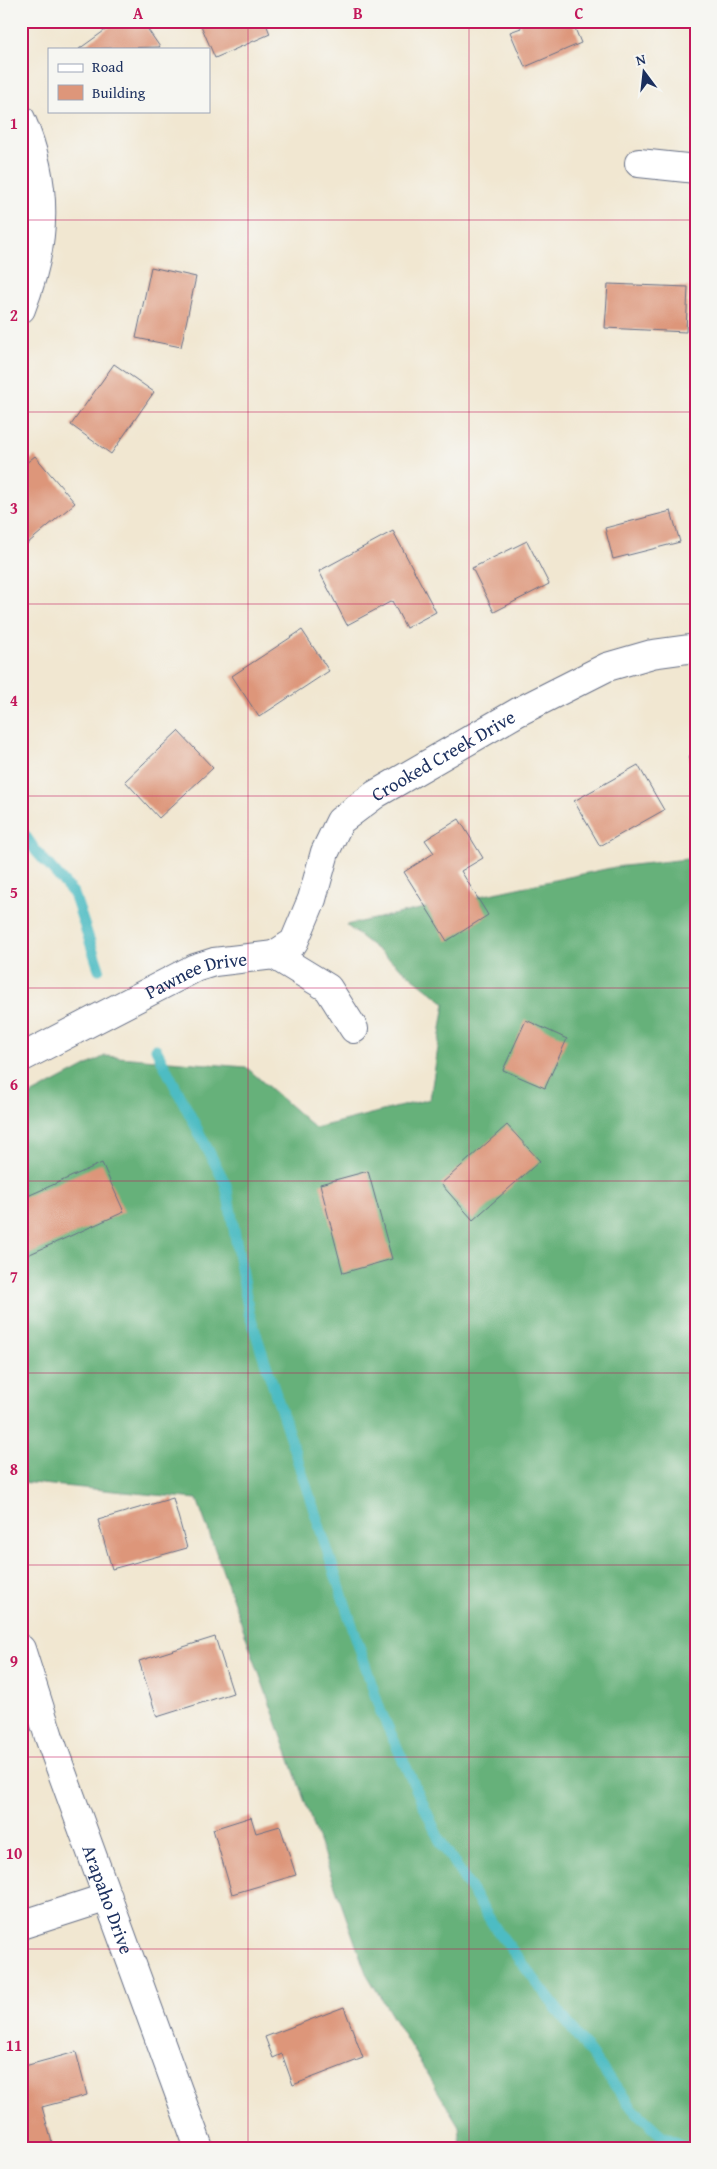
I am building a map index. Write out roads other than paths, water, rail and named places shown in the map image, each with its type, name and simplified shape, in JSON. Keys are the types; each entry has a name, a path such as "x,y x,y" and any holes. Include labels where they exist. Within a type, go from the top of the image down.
{"street":[{"path":"21,119 33,148 42,196 38,258 21,309"},
{"path":"639,163 696,169"},
{"name":"Crooked Creek Drive","path":"274,954 294,942 312,899 325,852 340,821 376,794 518,712 607,667 652,654 696,648"},
{"name":"Pawnee Drive","path":"21,1058 195,968 214,962 274,954 328,988 354,1029"},
{"name":"Arapaho Drive","path":"21,1649 49,1737 199,2148"},
{"path":"21,1924 108,1897"}],"waterway":[{"path":"21,830 36,851 74,894 99,969"},
{"path":"156,1049 226,1185 249,1313 380,1710 439,1839 496,1929 633,2109 661,2135 686,2148"}]}
